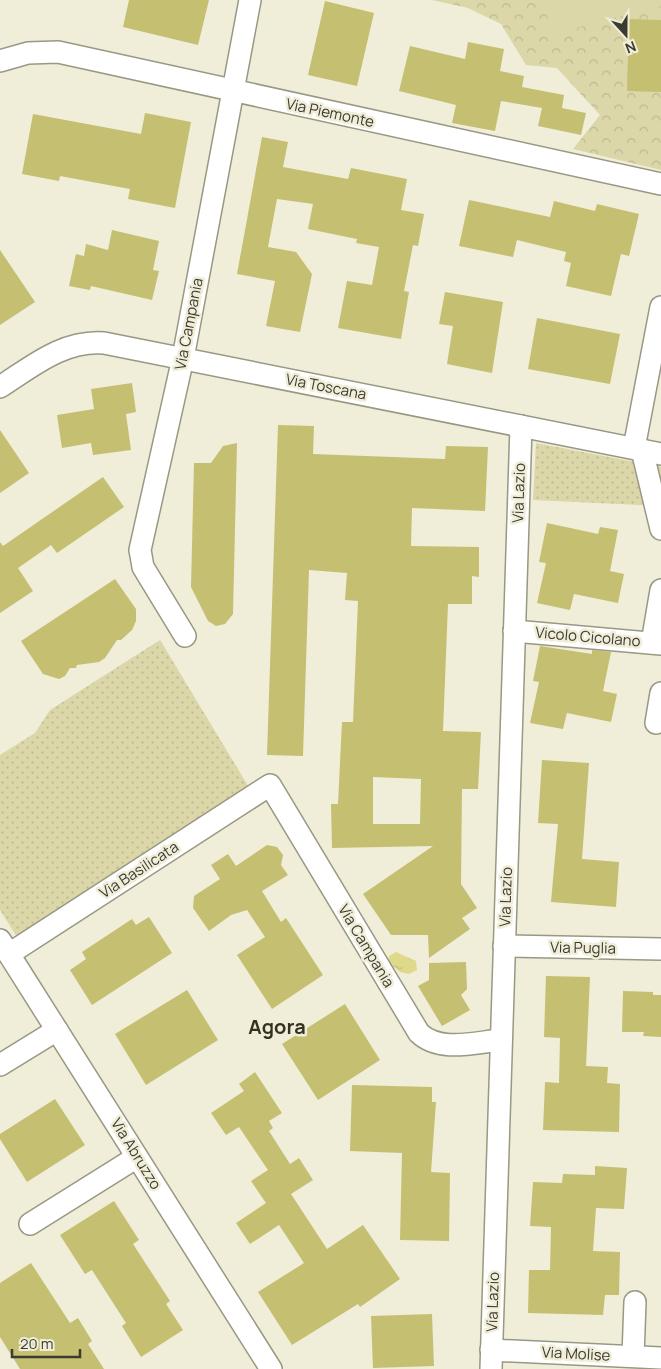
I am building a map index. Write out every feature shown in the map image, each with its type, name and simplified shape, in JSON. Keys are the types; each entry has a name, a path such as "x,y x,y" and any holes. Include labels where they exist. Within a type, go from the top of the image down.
{"street":[{"name":"Via Campania","path":"185,636 143,567 140,550 183,358 250,0"},
{"name":"Via Piemonte","path":"0,61 28,52 53,52 661,184"},
{"path":"661,307 646,451 661,529"},
{"name":"Via Toscana","path":"0,387 53,353 85,343 112,344 646,451"},
{"name":"Via Lazio","path":"491,1359 521,426"},
{"path":"657,644 661,590"},
{"name":"Vicolo Cicolano","path":"514,631 657,644"},
{"path":"656,723 661,693"},
{"name":"Via Campania","path":"270,785 419,1032 430,1040 447,1044 501,1040"},
{"name":"Via Basilicata","path":"4,947 270,785"},
{"name":"Via Puglia","path":"504,946 661,949"},
{"name":"Via Abruzzo","path":"4,947 271,1369"},
{"path":"0,1065 57,1030"},
{"path":"30,1224 138,1157"},
{"path":"633,1356 635,1302"},
{"name":"Via Molise","path":"491,1359 633,1356 661,1358"}],"green space":[{"path":"432,0 661,0 661,170 573,149 600,115 557,68 526,65 501,24 468,8"},
{"path":"543,0 661,0 661,6 552,34"},
{"path":"536,443 661,467 661,506 533,500"},
{"path":"160,640 250,789 19,940 0,910 0,755 35,733 50,710"}],"water":[{"path":"396,952 416,961 417,970 409,974 400,972 388,962 389,956"}],"building":[{"path":"129,0 209,0 198,45 123,27"},
{"path":"325,1 374,13 357,86 308,75"},
{"path":"629,19 661,20 661,92 627,91"},
{"path":"468,42 504,49 500,71 524,76 522,87 564,95 562,108 586,113 581,135 538,126 542,108 501,101 495,131 452,123 456,105 399,91 410,46 465,59"},
{"path":"145,113 191,122 175,208 128,199 130,189 60,176 59,181 22,174 33,114 141,134"},
{"path":"262,137 288,142 283,167 348,179 351,168 407,179 401,210 424,214 418,246 413,245 404,291 409,292 401,339 338,328 347,281 372,285 379,247 356,243 357,239 308,229 313,204 277,199 268,247 296,252 312,274 300,332 266,326 275,281 237,274"},
{"path":"469,200 550,217 554,201 595,211 597,204 639,214 629,256 621,254 611,296 566,286 571,263 564,261 566,252 517,240 513,257 459,246"},
{"path":"112,230 159,241 153,270 159,271 152,300 91,286 90,290 69,286 76,254 84,256 86,244 108,250"},
{"path":"0,250 35,302 0,325"},
{"path":"445,292 503,302 492,373 447,364 453,326 439,324"},
{"path":"537,318 620,334 610,384 528,369"},
{"path":"132,383 136,412 126,414 131,450 93,455 91,443 62,448 57,415 94,409 91,389"},
{"path":"278,425 314,426 313,454 445,459 446,446 488,447 485,511 412,508 411,546 479,547 479,577 472,576 472,604 448,604 443,731 481,732 478,789 462,789 461,884 477,908 462,918 470,929 429,958 428,935 391,935 363,894 433,846 332,848 331,804 338,804 342,722 353,722 358,601 345,600 347,573 309,570 303,756 267,755","holes":["373,777 421,779 420,824 373,824"]},
{"path":"0,430 29,473 0,493"},
{"path":"237,443 233,614 225,624 216,626 208,621 191,587 194,463 211,463 223,446"},
{"path":"103,477 124,507 57,553 51,545 18,568 33,591 0,613 0,542 3,546"},
{"path":"547,523 598,534 600,527 618,530 610,571 624,574 618,603 574,594 570,610 537,603 546,563 539,562"},
{"path":"115,579 136,609 136,621 132,630 121,640 117,640 105,658 99,662 77,665 76,668 70,668 65,676 59,679 43,674 21,641"},
{"path":"540,646 592,654 592,650 611,652 603,691 617,694 611,722 567,713 563,729 530,723 539,682 533,681"},
{"path":"542,760 589,763 582,859 619,862 616,907 551,902 558,824 538,823"},
{"path":"267,845 277,847 283,855 281,865 288,875 262,891 281,922 286,918 323,975 272,1009 237,955 265,937 247,910 231,915 209,931 193,908 194,896 220,879 211,865 228,854 236,866"},
{"path":"149,917 172,953 92,1005 70,970 86,959 82,952 132,919 136,925"},
{"path":"466,962 467,989 461,995 470,1010 442,1026 418,986 429,980 429,963"},
{"path":"546,976 590,977 586,1066 608,1067 607,1083 620,1084 619,1132 543,1130 545,1082 559,1083 560,1038 544,1037"},
{"path":"187,990 218,1040 146,1085 115,1034"},
{"path":"623,991 653,992 653,995 661,995 661,1037 643,1036 644,1032 622,1032"},
{"path":"345,1004 380,1060 318,1100 282,1044"},
{"path":"255,1072 282,1113 269,1121 273,1128 269,1131 290,1164 299,1158 313,1180 291,1194 327,1249 363,1225 400,1279 360,1307 358,1304 292,1345 258,1292 304,1263 279,1225 250,1244 236,1223 266,1203 251,1181 268,1170 239,1127 226,1135 211,1113 244,1091 239,1084"},
{"path":"352,1085 432,1087 432,1102 436,1102 431,1172 450,1173 449,1241 400,1240 402,1153 350,1151"},
{"path":"55,1099 85,1145 27,1182 0,1139 0,1134"},
{"path":"595,1166 627,1168 624,1209 596,1208 593,1251 620,1252 619,1295 605,1295 603,1315 528,1313 529,1270 550,1270 551,1227 530,1226 533,1182 562,1183 563,1174 595,1175"},
{"path":"114,1201 139,1240 133,1244 170,1301 166,1304 183,1330 141,1357 122,1326 126,1323 92,1270 85,1274 60,1235"},
{"path":"31,1263 70,1323 78,1318 92,1341 88,1344 104,1369 20,1369 0,1337 0,1283"},
{"path":"432,1314 434,1366 373,1368 371,1316"}],"district":[{"name":"Agora","path":"277,1027"}]}
